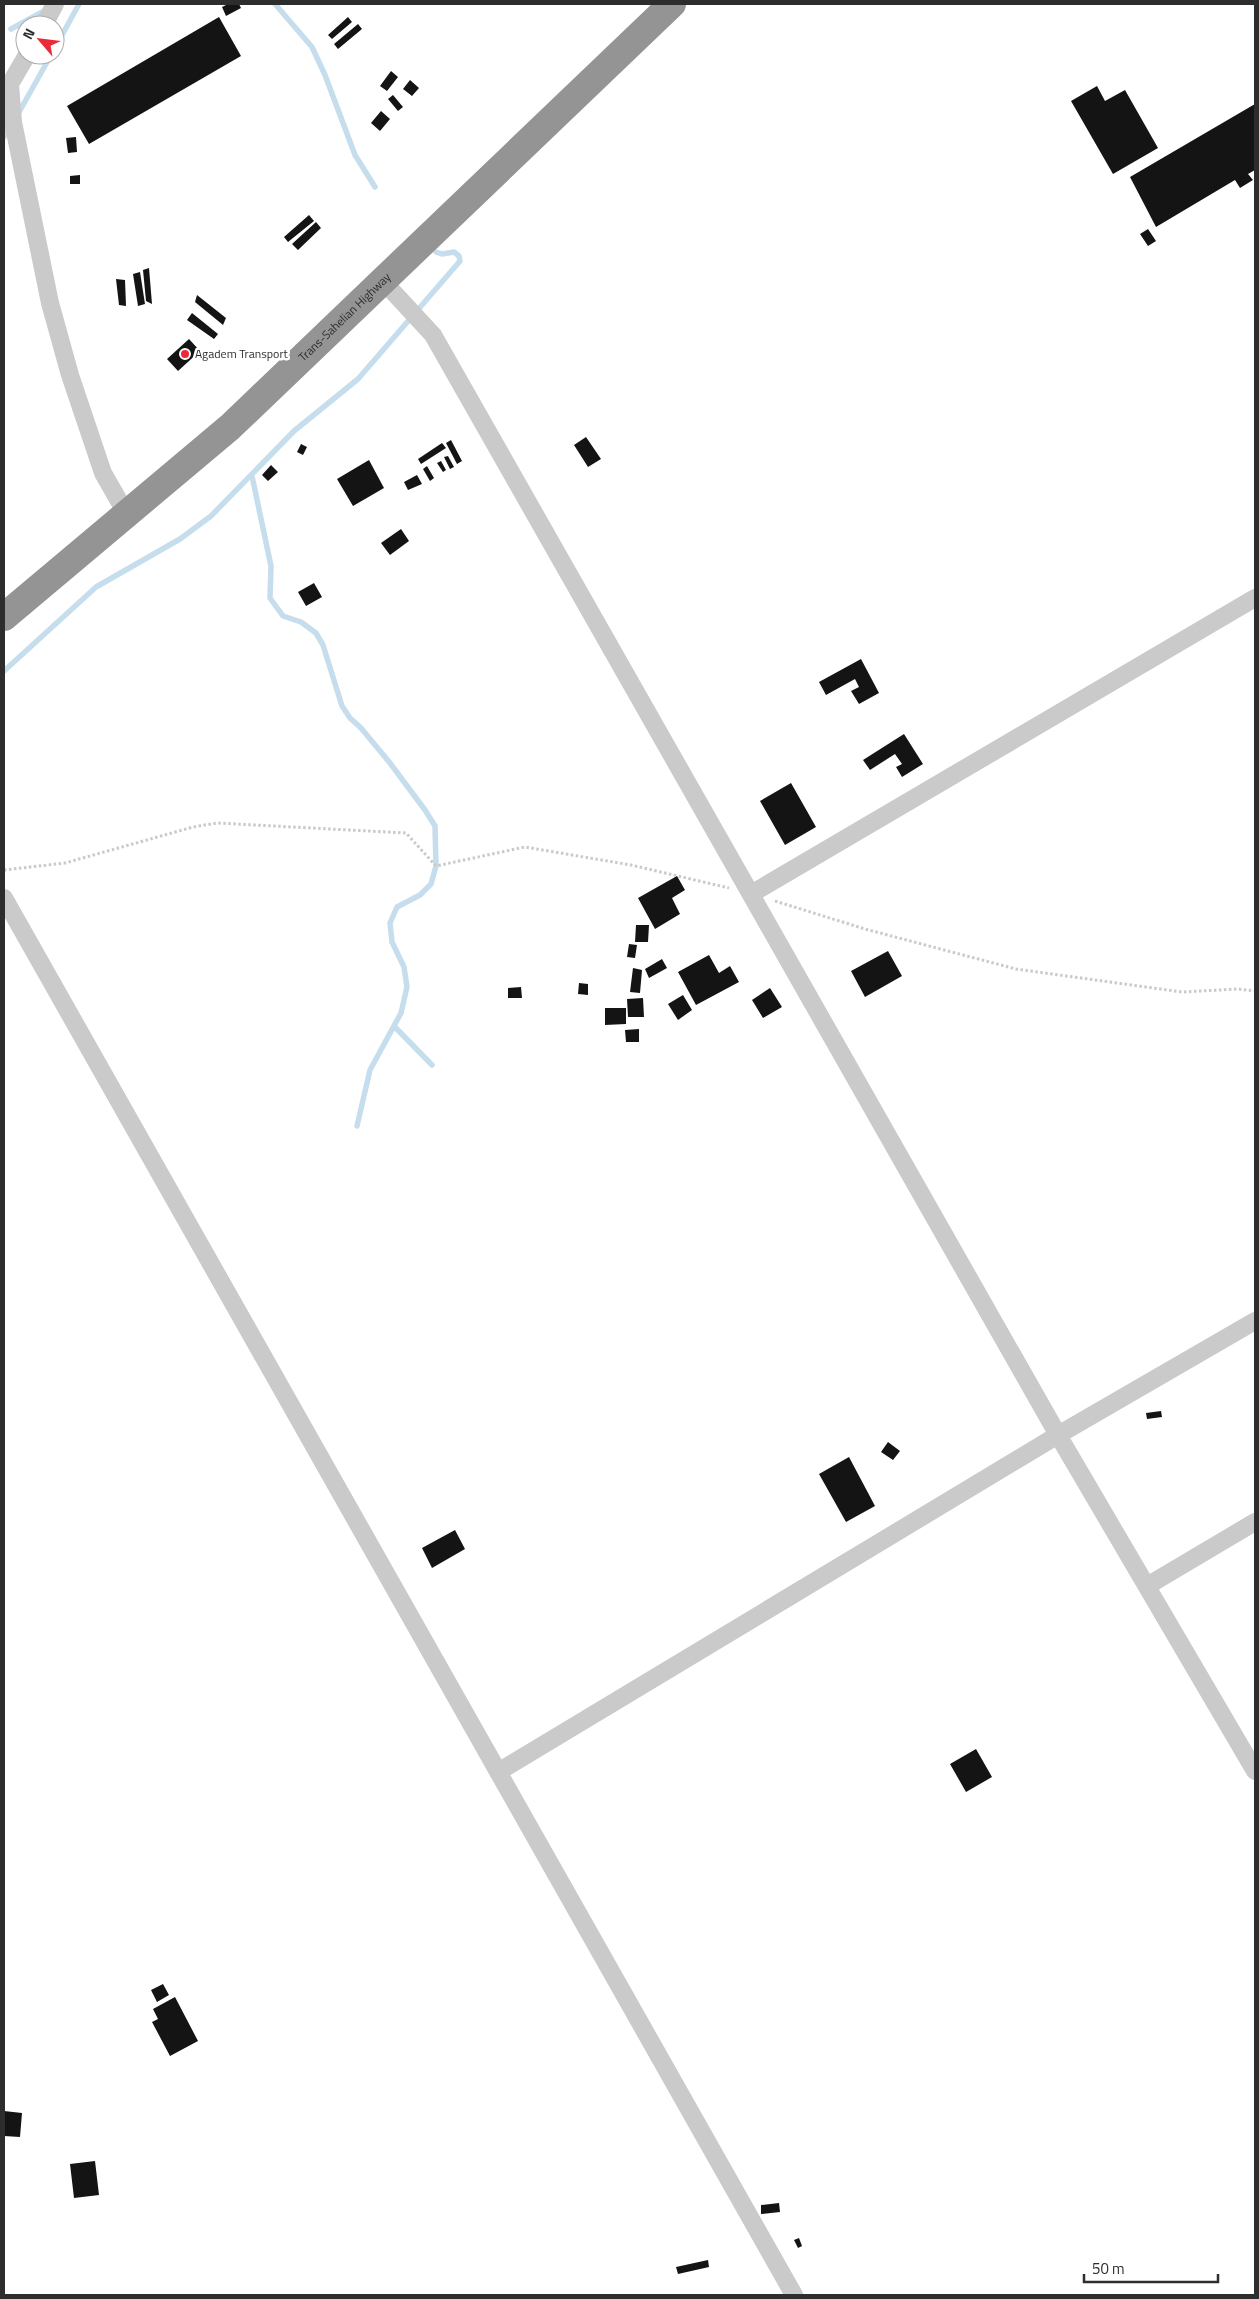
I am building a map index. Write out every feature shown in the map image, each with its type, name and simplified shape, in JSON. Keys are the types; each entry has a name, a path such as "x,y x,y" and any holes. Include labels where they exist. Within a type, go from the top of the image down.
{"highway":[{"name":"Trans-Sahelian Highway","path":"4,617 230,427 672,4"}],"street":[{"path":"21,65 10,84 13,122 50,303 70,375 103,473 127,515"},
{"path":"383,281 433,335 1058,1435 1255,1771"},
{"path":"750,894 1255,598"},
{"path":"4,898 794,2295"},
{"path":"498,1772 1058,1435 1255,1321"},
{"path":"1147,1586 1255,1522"}],"path":[{"path":"4,870 65,863 193,827 217,823 406,833 436,866 526,847 631,865 750,894 865,929 1016,969 1182,992 1238,989 1255,991"}],"building":[{"path":"228,4 239,4 241,8 226,16 222,7"},
{"path":"219,17 241,56 89,144 67,106"},
{"path":"348,17 352,22 332,39 328,35"},
{"path":"358,24 362,29 338,49 334,44"},
{"path":"391,71 398,77 387,91 380,86"},
{"path":"410,80 419,88 412,96 403,89"},
{"path":"1097,86 1105,101 1125,90 1158,148 1113,174 1071,101"},
{"path":"393,95 403,107 398,111 388,99"},
{"path":"1255,104 1255,170 1248,174 1253,180 1240,188 1235,180 1156,227 1130,177"},
{"path":"381,111 390,119 380,131 371,123"},
{"path":"76,137 77,152 68,153 66,138"},
{"path":"80,175 80,184 70,184 70,176"},
{"path":"309,215 314,221 288,242 284,237"},
{"path":"316,222 321,228 298,250 292,244"},
{"path":"1148,229 1156,241 1148,246 1140,234"},
{"path":"149,268 152,304 146,301 143,270"},
{"path":"140,272 145,304 138,306 133,274"},
{"path":"116,279 125,280 126,306 119,305"},
{"path":"197,295 226,318 223,325 195,302"},
{"path":"192,313 218,334 214,339 187,320"},
{"path":"189,339 200,351 178,371 167,359"},
{"path":"586,437 601,459 588,467 574,445"},
{"path":"451,440 462,461 457,464 446,443"},
{"path":"442,443 446,448 421,464 418,459"},
{"path":"301,444 307,447 303,455 297,452"},
{"path":"448,456 454,467 450,469 444,457"},
{"path":"369,460 384,488 353,506 337,479"},
{"path":"441,461 446,470 443,472 437,463"},
{"path":"271,465 278,472 268,481 262,475"},
{"path":"427,466 434,478 430,481 423,469"},
{"path":"417,475 422,484 408,490 404,482"},
{"path":"401,529 409,541 390,555 381,543"},
{"path":"314,583 322,597 306,606 298,592"},
{"path":"861,659 879,693 859,704 851,691 859,687 855,679 826,695 819,682"},
{"path":"904,734 923,764 902,777 896,767 902,764 895,754 870,770 863,760"},
{"path":"791,783 816,827 785,845 760,801"},
{"path":"677,876 685,890 672,898 680,914 655,929 638,898"},
{"path":"636,925 649,925 648,942 635,942"},
{"path":"629,944 637,945 635,958 627,957"},
{"path":"888,951 902,976 865,997 851,971"},
{"path":"709,955 719,973 730,966 739,982 696,1005 678,972"},
{"path":"662,959 667,968 649,978 645,969"},
{"path":"633,968 642,970 640,993 630,992"},
{"path":"579,983 588,984 588,995 578,994"},
{"path":"521,987 522,998 508,998 508,988"},
{"path":"770,988 782,1007 763,1018 752,1000"},
{"path":"683,995 692,1010 678,1020 668,1004"},
{"path":"643,998 644,1017 628,1017 627,999"},
{"path":"605,1008 626,1008 626,1024 605,1025"},
{"path":"639,1029 639,1042 626,1042 625,1030"},
{"path":"1161,1411 1162,1417 1147,1419 1146,1413"},
{"path":"888,1442 900,1451 893,1460 881,1452"},
{"path":"849,1457 875,1506 846,1522 819,1474"},
{"path":"455,1530 465,1549 432,1568 422,1548"},
{"path":"976,1749 992,1777 966,1792 950,1764"},
{"path":"163,1984 169,1995 157,2002 151,1990"},
{"path":"175,1997 198,2041 170,2056 152,2022 158,2019 153,2009"},
{"path":"4,2111 22,2113 20,2137 4,2136"},
{"path":"95,2161 99,2195 74,2198 70,2164"},
{"path":"779,2203 780,2212 761,2214 761,2205"},
{"path":"799,2238 802,2246 798,2248 794,2240"},
{"path":"708,2260 709,2267 678,2274 676,2267"}],"waterway":[{"path":"65,30 79,4"},
{"path":"275,4 312,47 325,75 355,155 375,187"},
{"path":"11,29 46,10"},
{"path":"18,114 45,65"},
{"path":"4,137 10,126"},
{"path":"4,671 96,587 180,539 211,516 294,431 358,379 460,261 459,256 454,252 442,254 436,252"},
{"path":"252,476 271,566 270,598 283,616 301,622 316,633 323,645 342,706 350,718 361,728 390,763 435,826 436,866 431,884 420,895 397,907 390,923 392,942 404,967 407,987 401,1013 370,1070 357,1126"},
{"path":"394,1026 432,1065"}],"place":[{"name":"Agadem Transport","path":"185,354"}]}
